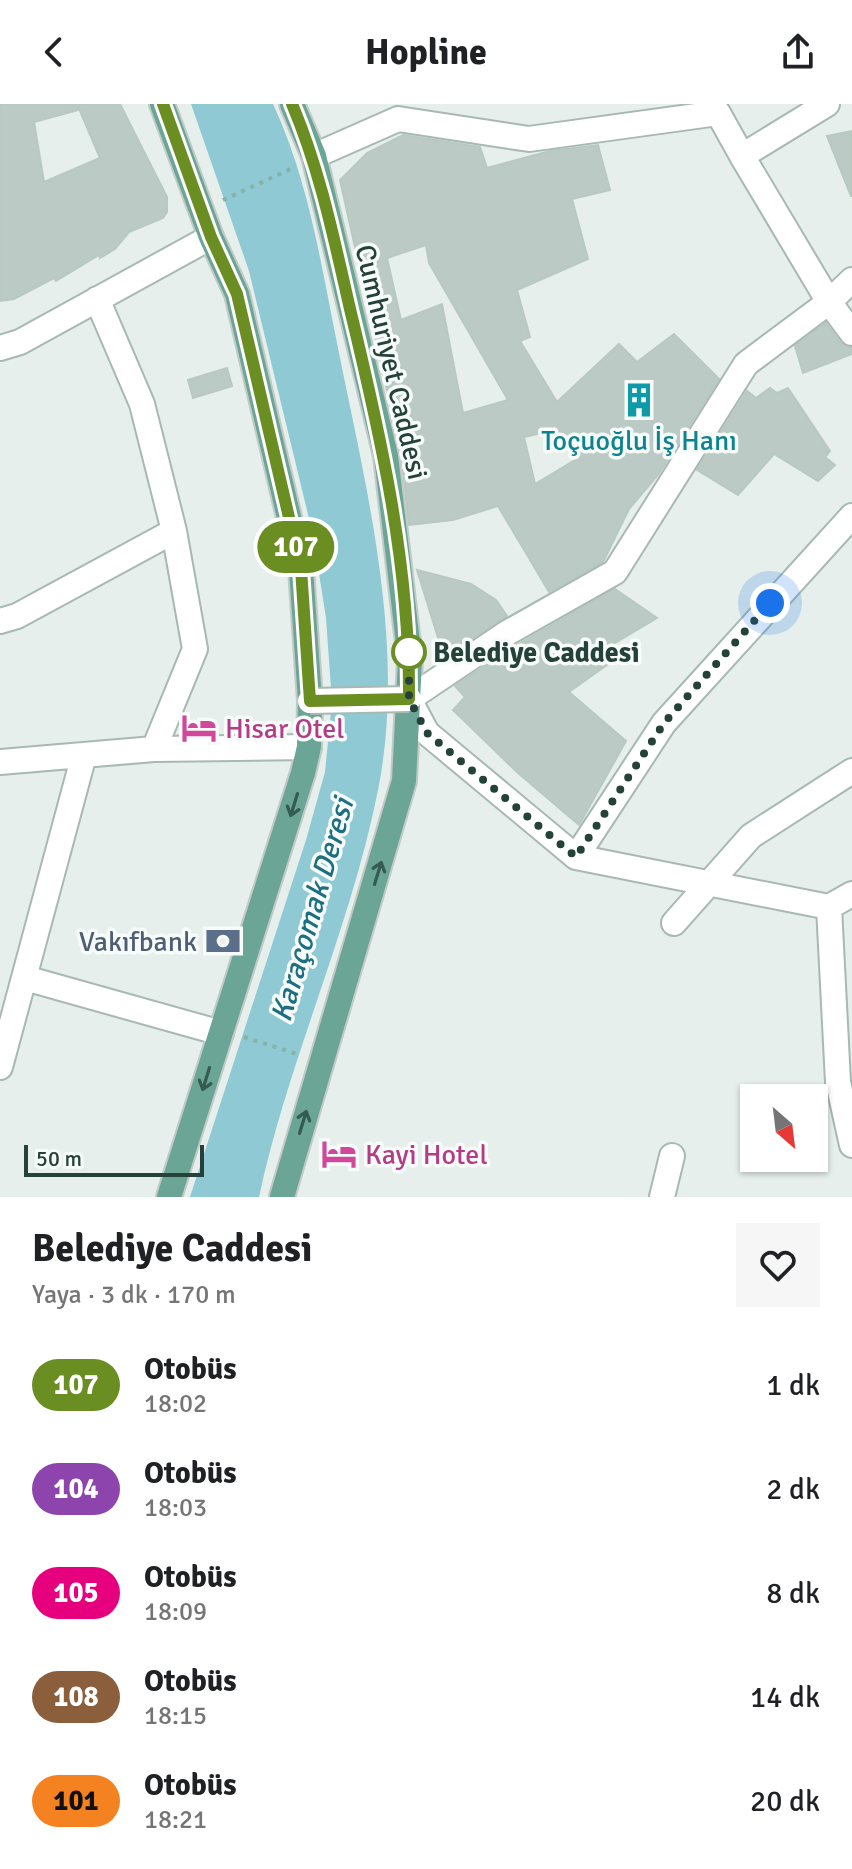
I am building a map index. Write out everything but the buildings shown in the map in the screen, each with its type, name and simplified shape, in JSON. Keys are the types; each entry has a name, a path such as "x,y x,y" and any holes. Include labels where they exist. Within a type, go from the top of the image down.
{"main road":[{"path":"162,104 211,237 237,294 301,569 310,701 309,747 229,1034 169,1197"},
{"name":"Cumhuriyet Caddesi","path":"282,1197 404,781 409,699 404,602 386,456 292,104"}],"street":[{"path":"742,156 827,104"},
{"path":"309,159 398,119 529,139 718,113 829,302 852,333"},
{"path":"0,348 20,342 211,237"},
{"path":"310,701 409,699 507,633 615,572 746,364 829,302 852,280"},
{"path":"97,299 142,404 174,531 195,649 154,749"},
{"path":"576,857 664,723 852,516"},
{"path":"0,621 17,616 174,531"},
{"path":"409,699 427,733 576,857 829,907 852,894"},
{"path":"0,762 154,749 309,747"},
{"path":"0,1067 15,992 84,755"},
{"path":"674,923 751,836 852,771"},
{"path":"829,907 838,1082 851,1133"},
{"path":"15,992 229,1034"},
{"path":"662,1197 672,1156"}],"path":[{"path":"222,201 309,159"},
{"path":"229,1034 310,1058"}],"water":[{"name":"Karaçomak Deresi","path":"191,104 273,104 285,133 305,193 319,255 370,510 385,621 388,676 386,731 379,785 353,889 287,1093 259,1197 190,1197 306,840 325,772 332,702 326,618 313,535 249,271"}],"bus line":[{"name":"107","path":"163,104 211,237 237,294 301,569 310,701 409,699 410,660 386,456 314,156 292,104"}],"place":[{"name":"Toçuoğlu İş Hanı","path":"639,400"},
{"name":"Belediye Caddesi","path":"409,652"},
{"name":"Hisar Otel","path":"199,728"},
{"name":"Vakıfbank","path":"223,941"},
{"name":"Kayi Hotel","path":"339,1154"}],"route":[{"path":"409,652 409,699 427,733 576,857 664,723 770,603"}]}
